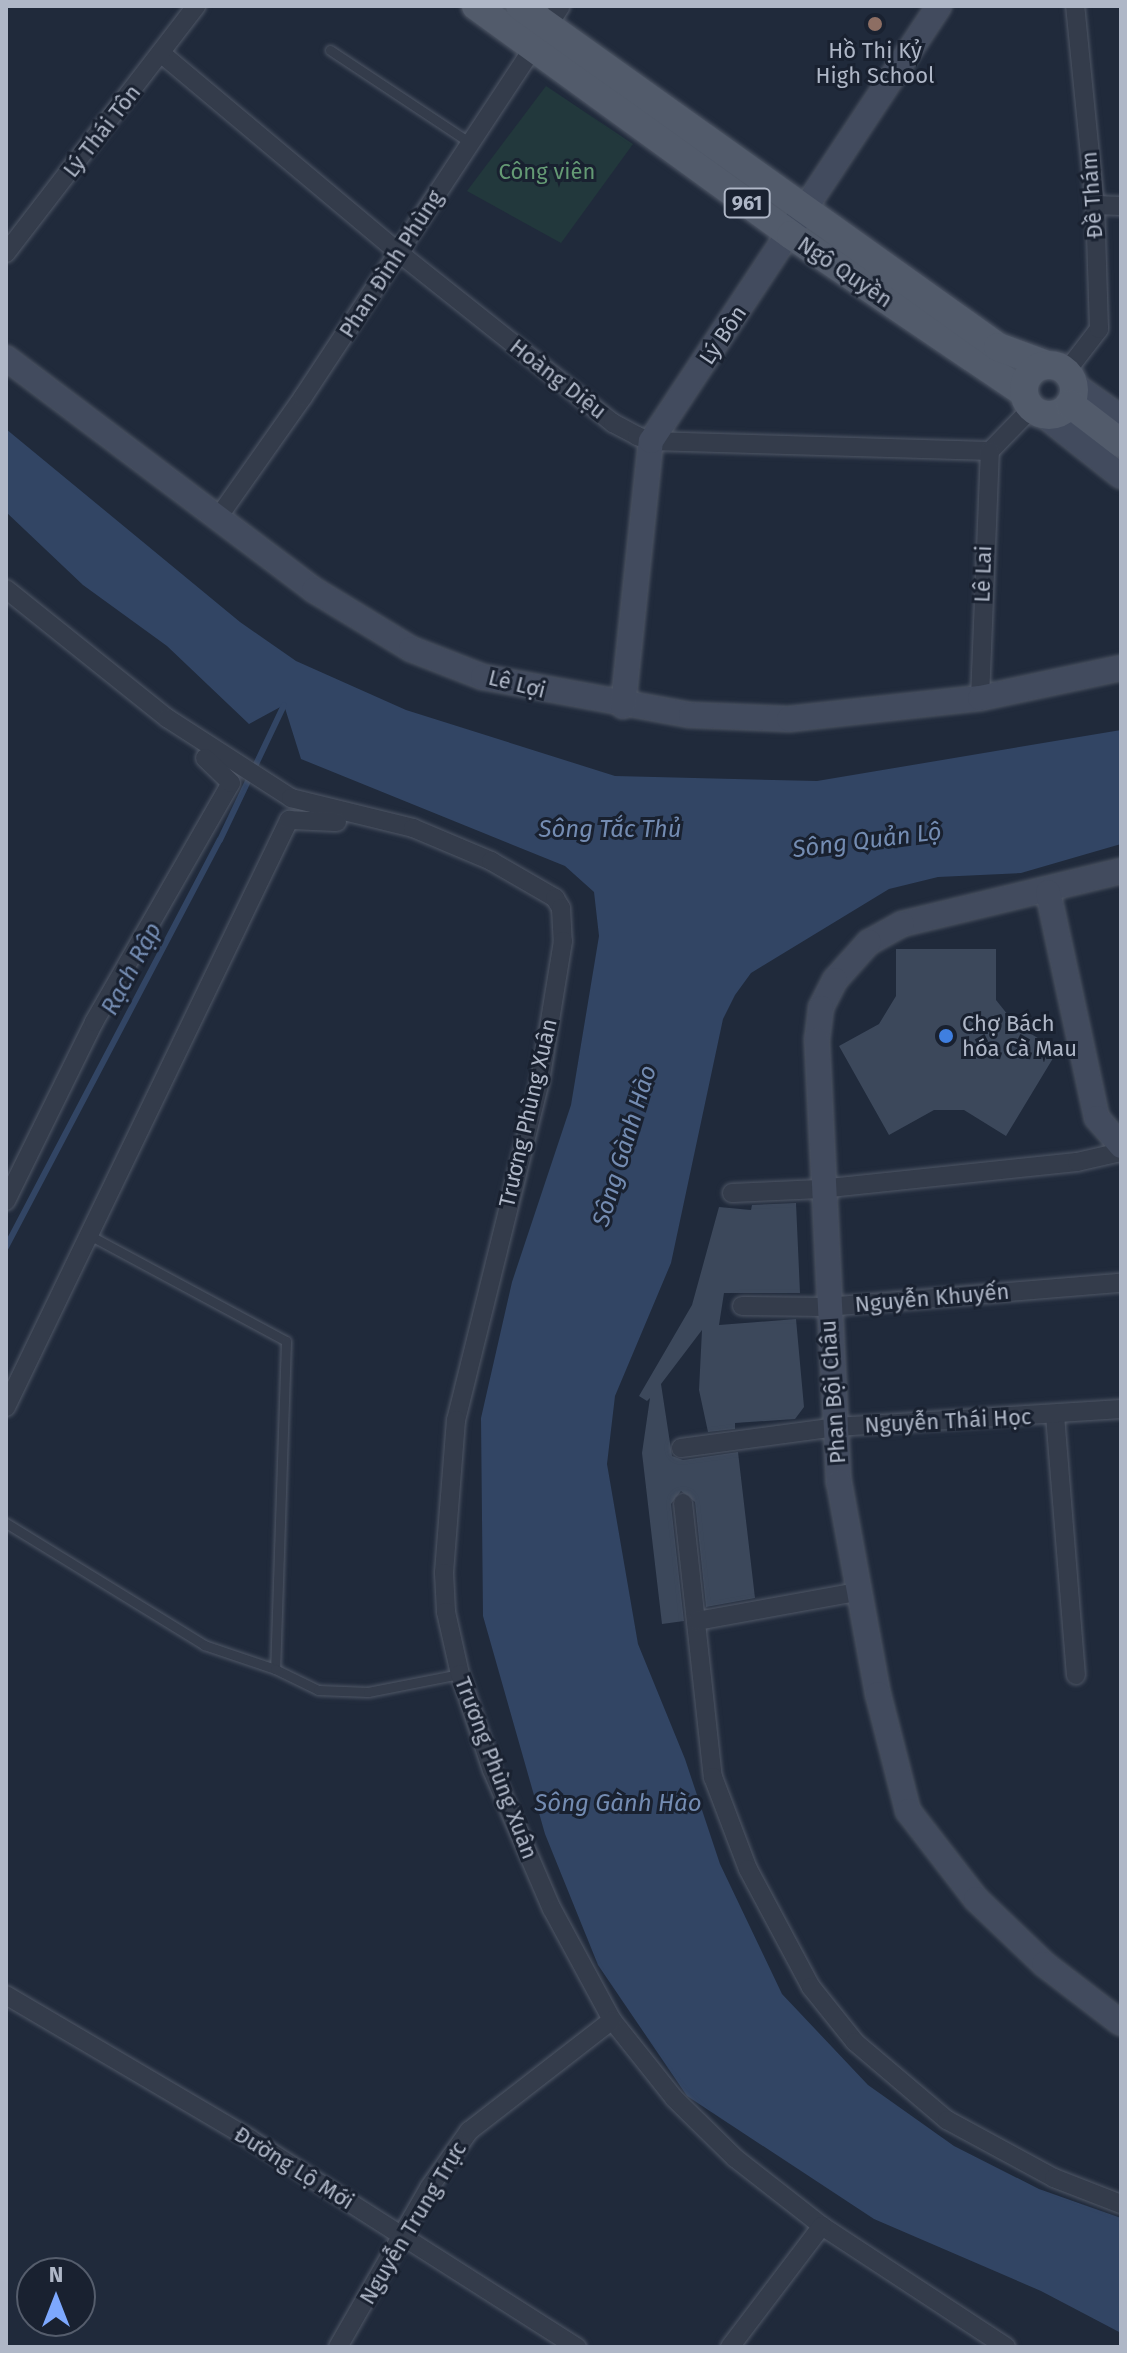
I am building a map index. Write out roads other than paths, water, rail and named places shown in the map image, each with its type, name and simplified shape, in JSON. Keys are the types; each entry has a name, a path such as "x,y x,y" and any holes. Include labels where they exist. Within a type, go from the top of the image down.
{"main road":[{"name":"Ngô Quyền","path":"476,6 547,27"},
{"name":"Ngô Quyền","path":"520,6 1033,405"},
{"name":"Ngô Quyền","path":"798,224 998,347 1064,381 1121,443"},
{"path":"1033,371 1064,381 1058,414 1033,405 1033,371"}],"street":[{"name":"Lý Thái Tôn","path":"6,253 196,6"},
{"name":"Lý Bôn","path":"623,706 651,441 798,224 939,6"},
{"name":"Đề Thám","path":"1064,381 1099,329 1095,205 1075,6"},
{"name":"Phan Đình Phùng","path":"217,519 547,27"},
{"name":"Hoàng Diệu","path":"162,54 398,252 613,423 651,441 990,451"},
{"path":"1095,205 1121,206"},
{"name":"Lê Lợi","path":"6,358 217,519 363,622 436,661 546,692 691,715 789,719 980,698 1121,668"},
{"path":"1064,381 1121,418"},
{"path":"990,451 1033,405 1121,476"},
{"name":"Lê Lai","path":"980,698 990,451"},
{"path":"6,589 167,718 173,735 230,776 231,783 108,996 6,1201"},
{"name":"Trương Phùng Xuân","path":"167,718 291,798 413,828 547,890 561,908 564,924 540,1081 456,1420 444,1573 446,1612 460,1674 504,1801 552,1909 612,2020 718,2143 822,2226 1006,2347"},
{"path":"6,1407 289,820 356,825 383,821"},
{"name":"Phan Bội Châu","path":"1121,871 1048,892 902,924 869,942 835,980 821,1008 817,1040 820,1189 839,1482 857,1592 908,1811 976,1899 1044,1964 1121,2023"},
{"path":"732,1193 820,1189 1077,1162 1121,1149 1097,1118 1048,892"},
{"name":"Nguyễn Khuyến","path":"742,1306 826,1307 1121,1283"},
{"name":"Nguyễn Thái Học","path":"681,1448 836,1427 1121,1409"},
{"path":"1055,1415 1076,1675"},
{"path":"683,1503 713,1777 748,1869 811,1987 855,2042 947,2120 1054,2178 1121,2204"},
{"path":"697,1621 857,1592"},
{"name":"Đường Lộ Mới","path":"6,1995 404,2237 577,2347"},
{"name":"Nguyễn Trung Trực","path":"338,2347 404,2237 429,2188 469,2131 612,2020"},
{"path":"730,2347 822,2226"}],"lane":[{"path":"330,50 469,142"},
{"path":"91,1236 286,1341 275,1669"},
{"path":"6,1523 204,1645 275,1669 332,1694 460,1674"}],"water":[{"name":"Sông Gành Hào","path":"6,429 240,622 296,661 406,710 615,776 817,781 1121,730 1121,844 1021,873 938,877 889,889 751,973 735,995 723,1019 671,1263 615,1396 607,1464 638,1644 685,1759 720,1864 782,1994 868,2085 954,2146 1039,2189 1121,2218 1121,2333 1041,2291 874,2219 687,2096 598,1965 545,1834 483,1616 481,1418 512,1282 571,1105 599,936 594,892 565,866 301,759 284,705 249,724 167,646 83,585 6,512"}],"waterway":[{"name":"Rạch Rập","path":"6,1247 220,840 284,705"}],"place":[{"name":"Hồ Thị Kỷ High School","path":"875,24"},
{"name":"Chợ Bách hóa Cà Mau","path":"946,1036"}],"park label":[{"name":"Công viên","path":"547,172"}],"water label":[{"name":"Sông Tắc Thủ","path":"610,830"},
{"name":"Sông Quản Lộ","path":"867,841"}]}
